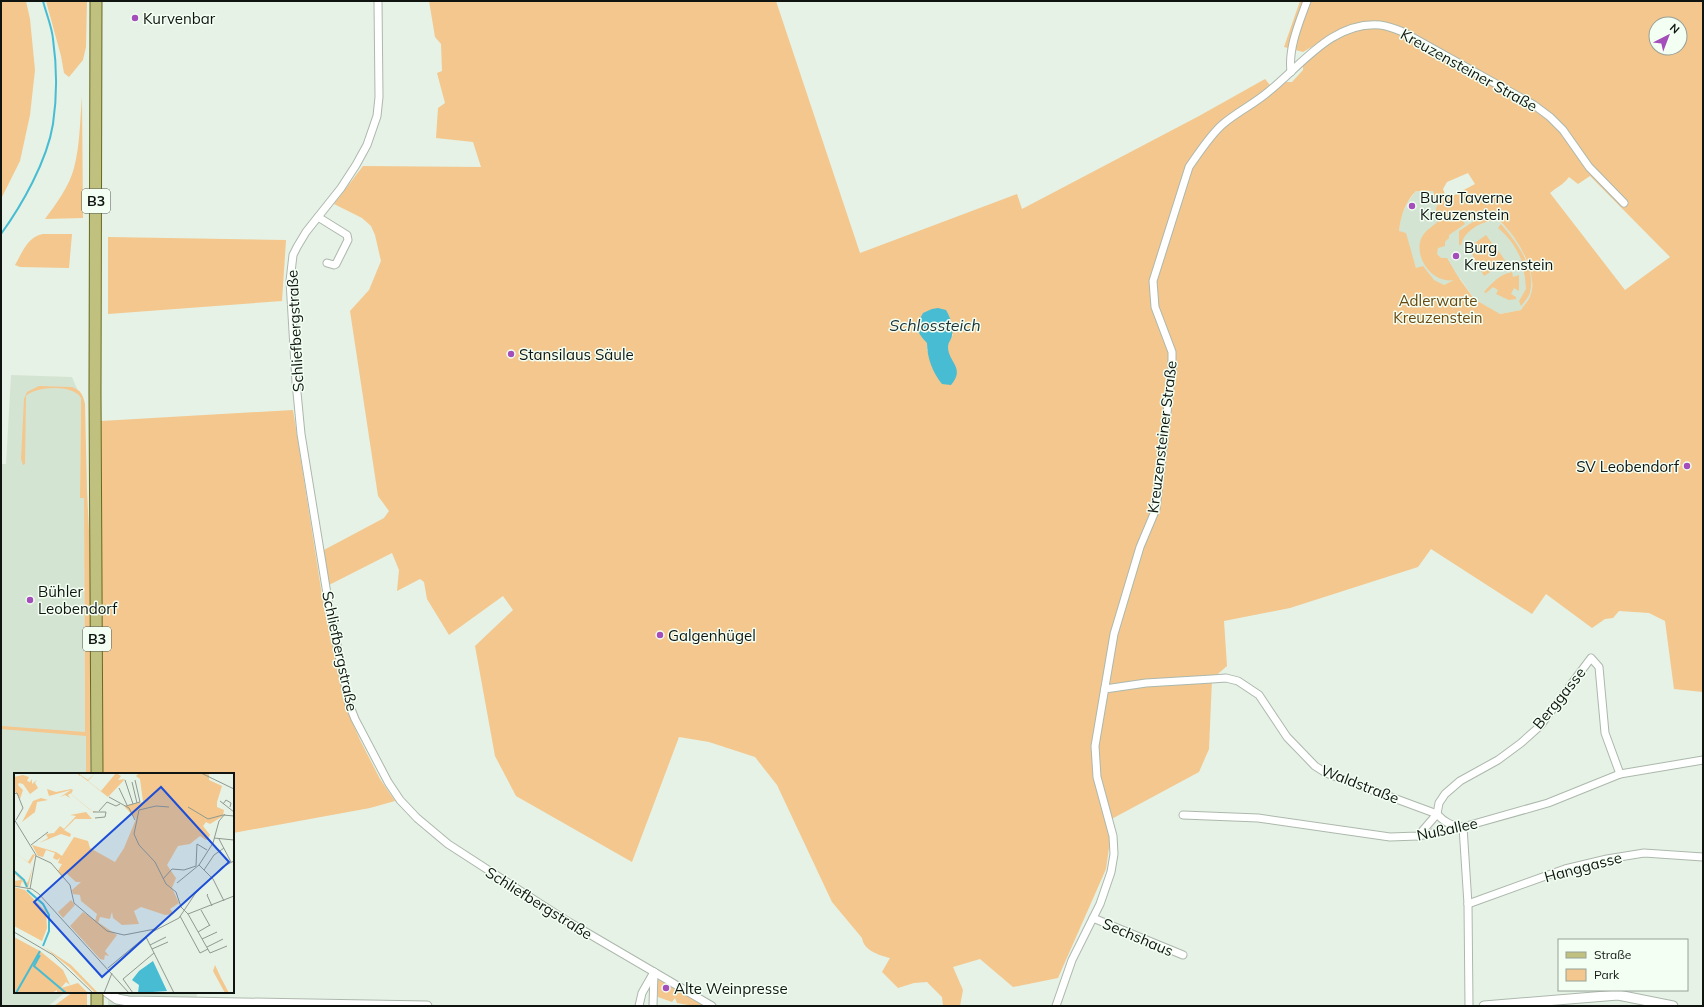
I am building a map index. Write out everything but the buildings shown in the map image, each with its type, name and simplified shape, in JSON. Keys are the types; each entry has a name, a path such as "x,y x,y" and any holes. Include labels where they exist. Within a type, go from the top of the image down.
{"main road":[{"name":"B3","path":"96,1 95,393 97,773"},
{"path":"97,993 97,1006"}],"street":[{"name":"Schliefbergstraße","path":"378,1 379,97 377,116 367,145 356,165 341,188 306,232 293,255 290,281 294,355 302,434 329,606 354,719 388,782 400,800 417,818 448,844 567,922 712,1006"},
{"path":"1291,72 1290,61 1297,31 1307,1"},
{"name":"Kreuzensteiner Straße","path":"1056,1006 1072,960 1100,904 1109,878 1114,854 1113,836 1096,777 1095,746 1114,634 1140,547 1156,508 1172,369 1172,352 1155,307 1154,281 1189,167 1222,125 1268,92 1320,46 1333,37 1352,29 1370,25 1381,26 1404,32 1534,105 1550,117 1563,130 1589,167 1624,203"},
{"path":"318,217 347,235 348,240 336,264 327,263"},
{"name":"Berggasse","path":"1418,836 1437,814 1439,803 1445,794 1460,781 1498,760 1521,743 1540,726 1591,658 1599,668 1606,732 1620,774"},
{"name":"Waldstraße","path":"1105,688 1146,683 1226,678 1238,681 1259,695 1287,737 1315,766 1326,773 1437,814"},
{"name":"Nußallee","path":"1183,816 1258,818 1390,837 1418,836 1463,827 1548,803 1620,774 1703,760"},
{"path":"1437,814 1443,820 1454,826 1463,827 1468,904 1469,1006"},
{"name":"Hanggasse","path":"1468,904 1565,869 1607,859 1644,853 1703,857"},
{"name":"Sechshaus","path":"1093,918 1182,955"},
{"path":"639,1006 642,993 654,972"},
{"path":"653,1006 654,972"},
{"path":"108,993 117,999 128,1001 427,1006"},
{"path":"1484,1006 1618,995 1673,1006"},
{"path":"116,1006 128,1001"},
{"path":"147,1006 160,1002"}],"shaded area":[{"path":"1416,191 1433,191 1437,206 1470,220 1484,213 1493,216 1508,229 1523,252 1532,276 1532,294 1521,310 1500,314 1495,312 1474,299 1460,278 1444,285 1449,338 1416,268 1411,252 1399,231 1401,217 1407,203"},
{"path":"11,375 72,377 81,398 80,498 84,498 85,732 87,736 86,773 14,773 14,993 65,993 48,1006 1,1006 1,464 6,464"},
{"path":"108,993 197,993 196,1006 108,1006"}],"green space":[{"path":"1,1 26,1 30,19 35,70 30,115 20,161 1,199"},
{"path":"46,1 87,1 86,47 83,60 69,77 64,73 61,56"},
{"name":"Adlerwarte Kreuzenstein","path":"429,1 776,1 860,253 1017,194 1022,209 1199,116 1265,79 1275,91 1286,82 1292,82 1303,70 1303,65 1320,50 1315,45 1303,52 1284,47 1300,1 1703,1 1703,692 1674,689 1665,621 1649,613 1619,611 1613,618 1605,619 1592,628 1546,594 1532,614 1431,549 1418,567 1290,608 1224,621 1227,666 1212,679 1209,749 1199,772 1106,822 1110,841 1106,869 1058,978 1013,987 980,959 953,967 963,990 960,1006 943,1006 942,997 927,982 914,983 898,988 882,972 890,958 877,954 869,949 863,942 862,938 832,902 777,785 755,757 709,742 679,737 632,862 516,796 495,756 475,646 513,610 503,596 449,635 427,599 424,582 420,579 397,591 399,570 392,553 327,586 322,551 384,518 389,511 378,496 350,311 369,290 381,261 375,235 371,226 362,218 334,204 363,166 481,167 473,142 436,138 438,108 445,103 437,73 442,71 441,44 435,37","holes":["1468,173 1475,184 1449,198 1446,197 1443,189 1447,182","1590,176 1670,257 1625,290 1550,193 1569,177 1578,184","1416,191 1433,191 1437,206 1435,212 1440,219 1427,230 1421,239 1420,254 1427,268 1432,274 1446,280 1454,280 1444,285 1434,280 1423,266 1416,268 1406,233 1399,231 1404,209","1484,213 1494,217 1512,234 1520,246 1531,272 1532,284 1530,296 1521,310 1500,314 1474,299 1447,258 1441,258 1437,254 1438,248 1445,246 1445,242 1449,238 1449,235 1465,224 1464,222 1468,219 1470,220","953,334 948,344 948,349 927,351 927,343"]},
{"path":"82,97 83,218 45,219 66,189 72,175 79,141"},
{"path":"1486,216 1492,218 1491,221 1481,224 1468,232 1461,245 1459,245 1459,231 1479,218"},
{"path":"1501,224 1523,255 1530,273 1530,292 1528,298 1521,306 1519,301 1526,289 1524,268 1520,256 1514,246 1507,236 1498,228"},
{"path":"72,234 69,268 20,267 15,265 29,242 38,235"},
{"path":"1486,235 1506,262 1484,276 1473,256 1472,245"},
{"path":"108,237 286,240 282,301 108,314"},
{"path":"1512,272 1513,277 1519,275 1519,291 1514,288 1511,294 1516,297 1516,299 1509,300 1496,294 1498,290 1493,287 1486,293 1484,292 1497,279"},
{"path":"39,386 72,387 81,393 85,404 90,551 90,773 86,773 86,736 1,729 1,726 85,732 84,498 80,498 81,398 77,393 71,390 54,388 37,390 26,396 25,464 23,465 21,459 24,399 27,392"},
{"path":"293,410 324,608 347,710 360,740 380,779 395,801 370,808 234,833 234,773 103,773 101,421"},
{"path":"657,980 660,980 704,1006 677,1003 675,998 672,1002 658,997"},
{"path":"72,993 87,993 87,1006 54,1006"}],"water":[{"name":"Schlossteich","path":"938,308 946,310 952,325 952,336 948,347 957,369 957,374 951,385 942,384 936,375 929,360 927,343 918,329 923,313"}],"waterway":[{"path":"1,234 33,182 45,153 53,124 56,93 56,71 53,39 43,1"}],"place":[{"name":"Kurvenbar","path":"135,18"},
{"name":"Burg Taverne Kreuzenstein","path":"1412,206"},
{"name":"Burg Kreuzenstein","path":"1456,256"},
{"name":"Stansilaus Säule","path":"511,354"},
{"name":"SV Leobendorf","path":"1687,466"},
{"name":"Bühler Leobendorf","path":"30,600"},
{"name":"Galgenhügel","path":"660,635"},
{"name":"Alte Weinpresse","path":"666,988"}]}
